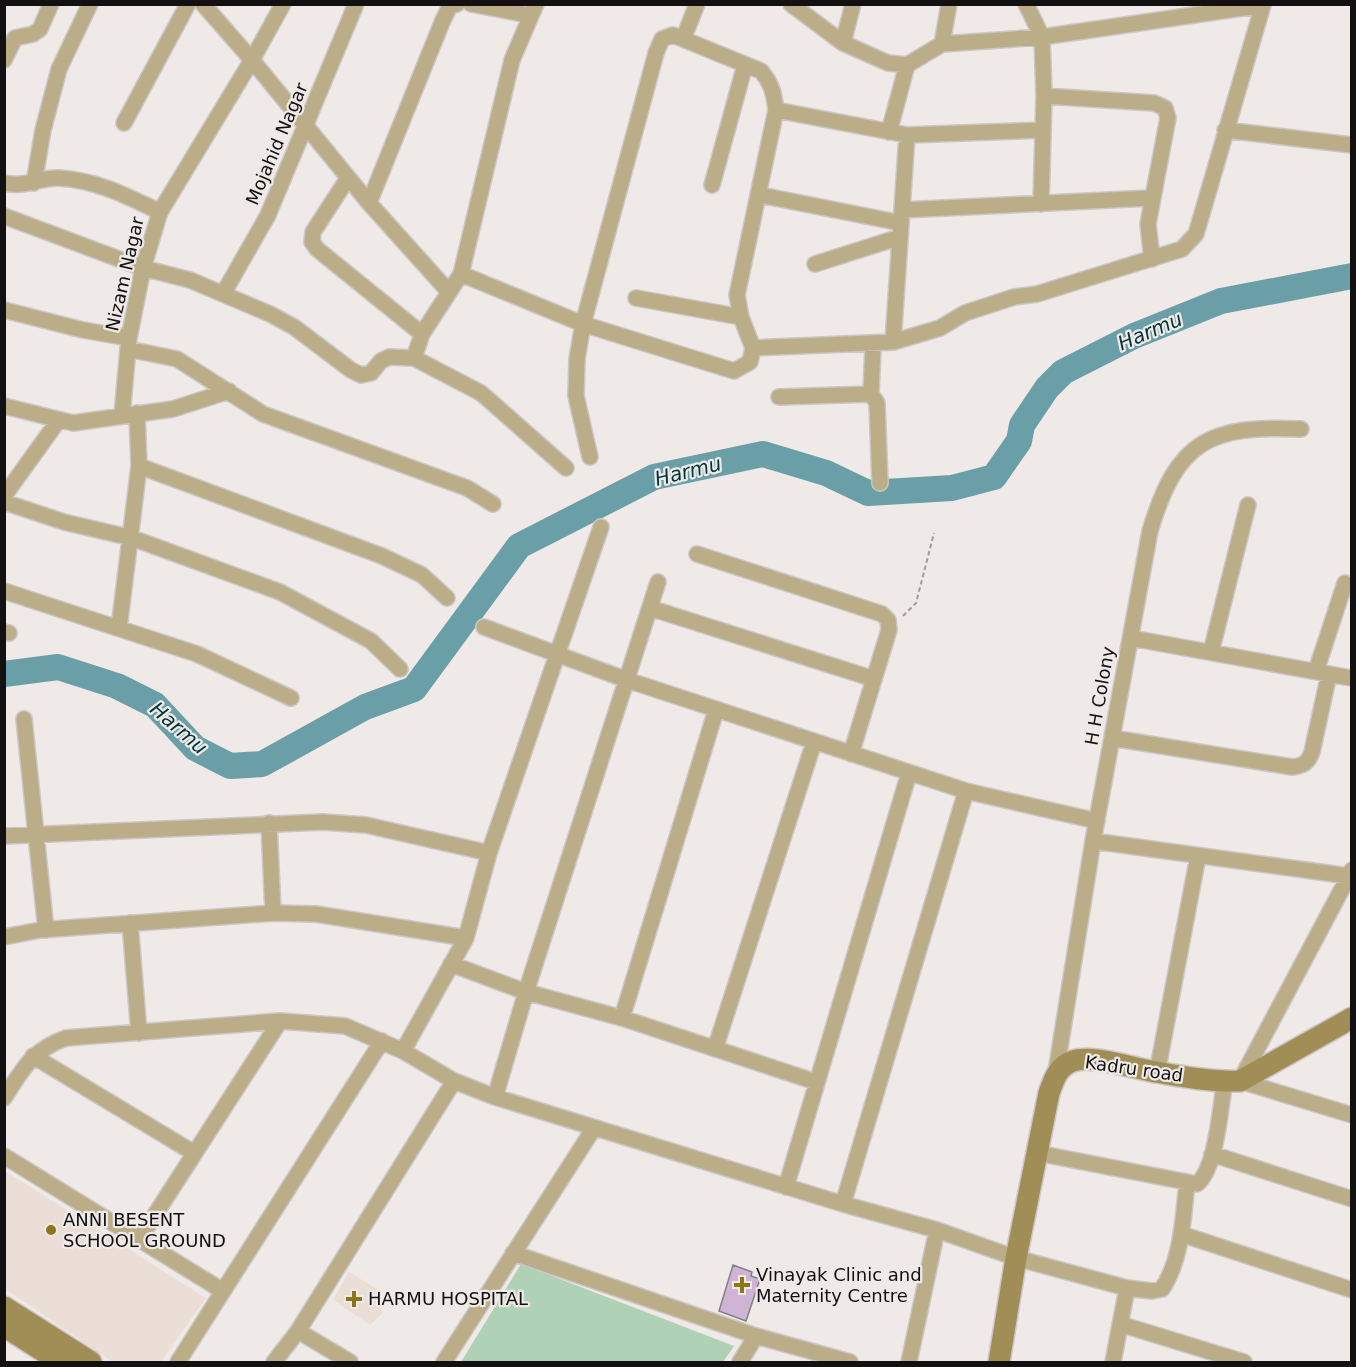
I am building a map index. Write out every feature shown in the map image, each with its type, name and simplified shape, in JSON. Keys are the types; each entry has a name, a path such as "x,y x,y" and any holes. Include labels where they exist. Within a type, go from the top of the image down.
{"main road":[{"path":"1232,1081 1352,1018"},
{"name":"Kadru road","path":"1056,1072 1074,1061 1093,1060 1157,1073 1232,1081"},
{"path":"999,1362 1016,1258 1049,1092 1056,1072"},
{"path":"4,1307 92,1362"},
{"path":"4,1326 60,1362"}],"street":[{"path":"4,60 15,38 33,34 40,29 51,4"},
{"path":"34,183 59,69 90,4"},
{"path":"124,123 188,4"},
{"name":"Nizam Nagar","path":"118,628 132,538 139,466 130,414 129,343 143,268 160,212 252,60 283,4"},
{"name":"Mojahid Nagar","path":"223,294 268,215 356,4"},
{"path":"369,203 443,20 450,6 457,4"},
{"path":"414,358 422,334 461,274 512,60 532,10 471,4"},
{"path":"684,37 697,4"},
{"path":"843,43 853,4"},
{"path":"942,44 949,4"},
{"path":"1026,4 1042,37 1044,96 1041,204"},
{"path":"753,348 873,345 893,342 940,328 965,313 1182,249 1196,234 1263,4 1042,37 942,44 908,65 888,63 843,43 795,6"},
{"path":"211,7 306,128 369,203 449,292"},
{"path":"461,274 583,324 734,371 750,362 753,348 741,317 737,295 760,195 776,110 770,82 761,71 684,37 673,35 662,39 656,53 583,324 577,359 576,396 590,457"},
{"path":"712,185 745,65"},
{"path":"889,132 908,65"},
{"path":"1044,96 1154,103 1165,108 1168,118 1151,198 1148,224 1152,259"},
{"path":"776,110 907,135 1042,130"},
{"path":"1225,130 1352,145"},
{"path":"893,342 907,135"},
{"path":"4,183 19,186 56,178 96,183 160,212"},
{"path":"348,178 314,232 312,242 422,334"},
{"path":"760,195 901,223"},
{"path":"815,264 901,223 1041,204 1151,198"},
{"path":"4,216 143,268 190,279 294,327 351,370 362,375 371,374 381,361 389,357 414,358 481,393 566,468"},
{"path":"636,298 741,317"},
{"path":"4,310 177,358 263,414 466,488 493,504"},
{"path":"873,345 871,394 877,403 880,483"},
{"path":"4,406 73,423 173,409 229,391"},
{"path":"778,397 871,394"},
{"path":"4,496 58,421"},
{"name":"H H Colony","path":"1056,1072 1097,821 1150,531 1158,504 1168,481 1187,457 1209,439 1230,431 1256,427 1301,429"},
{"path":"139,466 381,556 422,575 447,598"},
{"path":"4,502 64,522 132,538 280,592 371,640 400,669"},
{"path":"1211,652 1248,505"},
{"path":"403,1051 466,938 489,853 555,655 601,527"},
{"path":"697,554 882,614 888,620 889,630 851,754"},
{"path":"495,1097 526,992 658,582"},
{"path":"1112,738 1292,767 1302,766 1309,761 1312,752 1323,673 1345,583"},
{"path":"4,591 197,654 291,698"},
{"path":"650,608 874,679"},
{"path":"484,627 627,681 909,773 966,791 1097,821"},
{"path":"1131,638 1351,678"},
{"path":"622,1018 716,710"},
{"path":"24,719 46,930"},
{"path":"716,1049 814,742"},
{"path":"786,1187 909,773"},
{"path":"843,1204 966,791"},
{"path":"4,836 269,823 366,825 489,853"},
{"path":"269,823 273,913"},
{"path":"1037,1153 1187,1183 1197,1184 1206,1177 1232,1081 1351,875 1094,841"},
{"path":"1157,1073 1198,856"},
{"path":"4,937 46,930 273,913 316,914 466,938"},
{"path":"130,923 139,1033"},
{"path":"451,964 526,992 622,1018 816,1082"},
{"path":"140,1238 280,1021"},
{"path":"7,1090 33,1056 45,1046 66,1038 280,1021 345,1026 403,1051 454,1081 495,1097 786,1187 937,1230 1016,1258 1127,1288 1152,1291 1162,1289 1168,1281 1181,1234 1187,1183"},
{"path":"178,1362 382,1041"},
{"path":"33,1056 194,1153"},
{"path":"274,1362 298,1331 454,1081"},
{"path":"1232,1081 1352,1115"},
{"path":"444,1362 594,1128"},
{"path":"1212,1154 1352,1199"},
{"path":"4,1156 223,1291"},
{"path":"909,1362 937,1230"},
{"path":"1181,1234 1352,1290"},
{"path":"513,1253 756,1336 850,1362"},
{"path":"1113,1362 1127,1288"},
{"path":"1120,1324 1244,1362"},
{"path":"298,1331 350,1362"},
{"path":"740,1362 756,1336"}],"path":[{"path":"888,620 906,615 916,603 934,533"}],"shaded area":[{"name":"ANNI BESENT SCHOOL GROUND","path":"5,1171 206,1298 161,1362 113,1362 5,1289"},
{"name":"HARMU HOSPITAL","path":"349,1272 380,1291 375,1298 383,1313 370,1325 333,1300"}],"green space":[{"path":"521,1264 734,1346 723,1362 461,1362"}],"building":[{"path":"733,1265 752,1272 751,1276 760,1279 746,1321 719,1311"}],"waterway":[{"name":"Harmu","path":"4,674 58,667 117,686 155,705 195,748 230,766 262,764 365,707 414,689 519,546 654,477 763,454 826,473 868,493 952,488 994,477 1019,441 1022,425 1047,388 1063,372 1134,336 1221,301 1352,276"}],"place":[{"name":"ANNI BESENT SCHOOL GROUND","path":"51,1230"},
{"name":"Vinayak Clinic and Maternity Centre","path":"742,1285"},
{"name":"HARMU HOSPITAL","path":"354,1299"}]}
